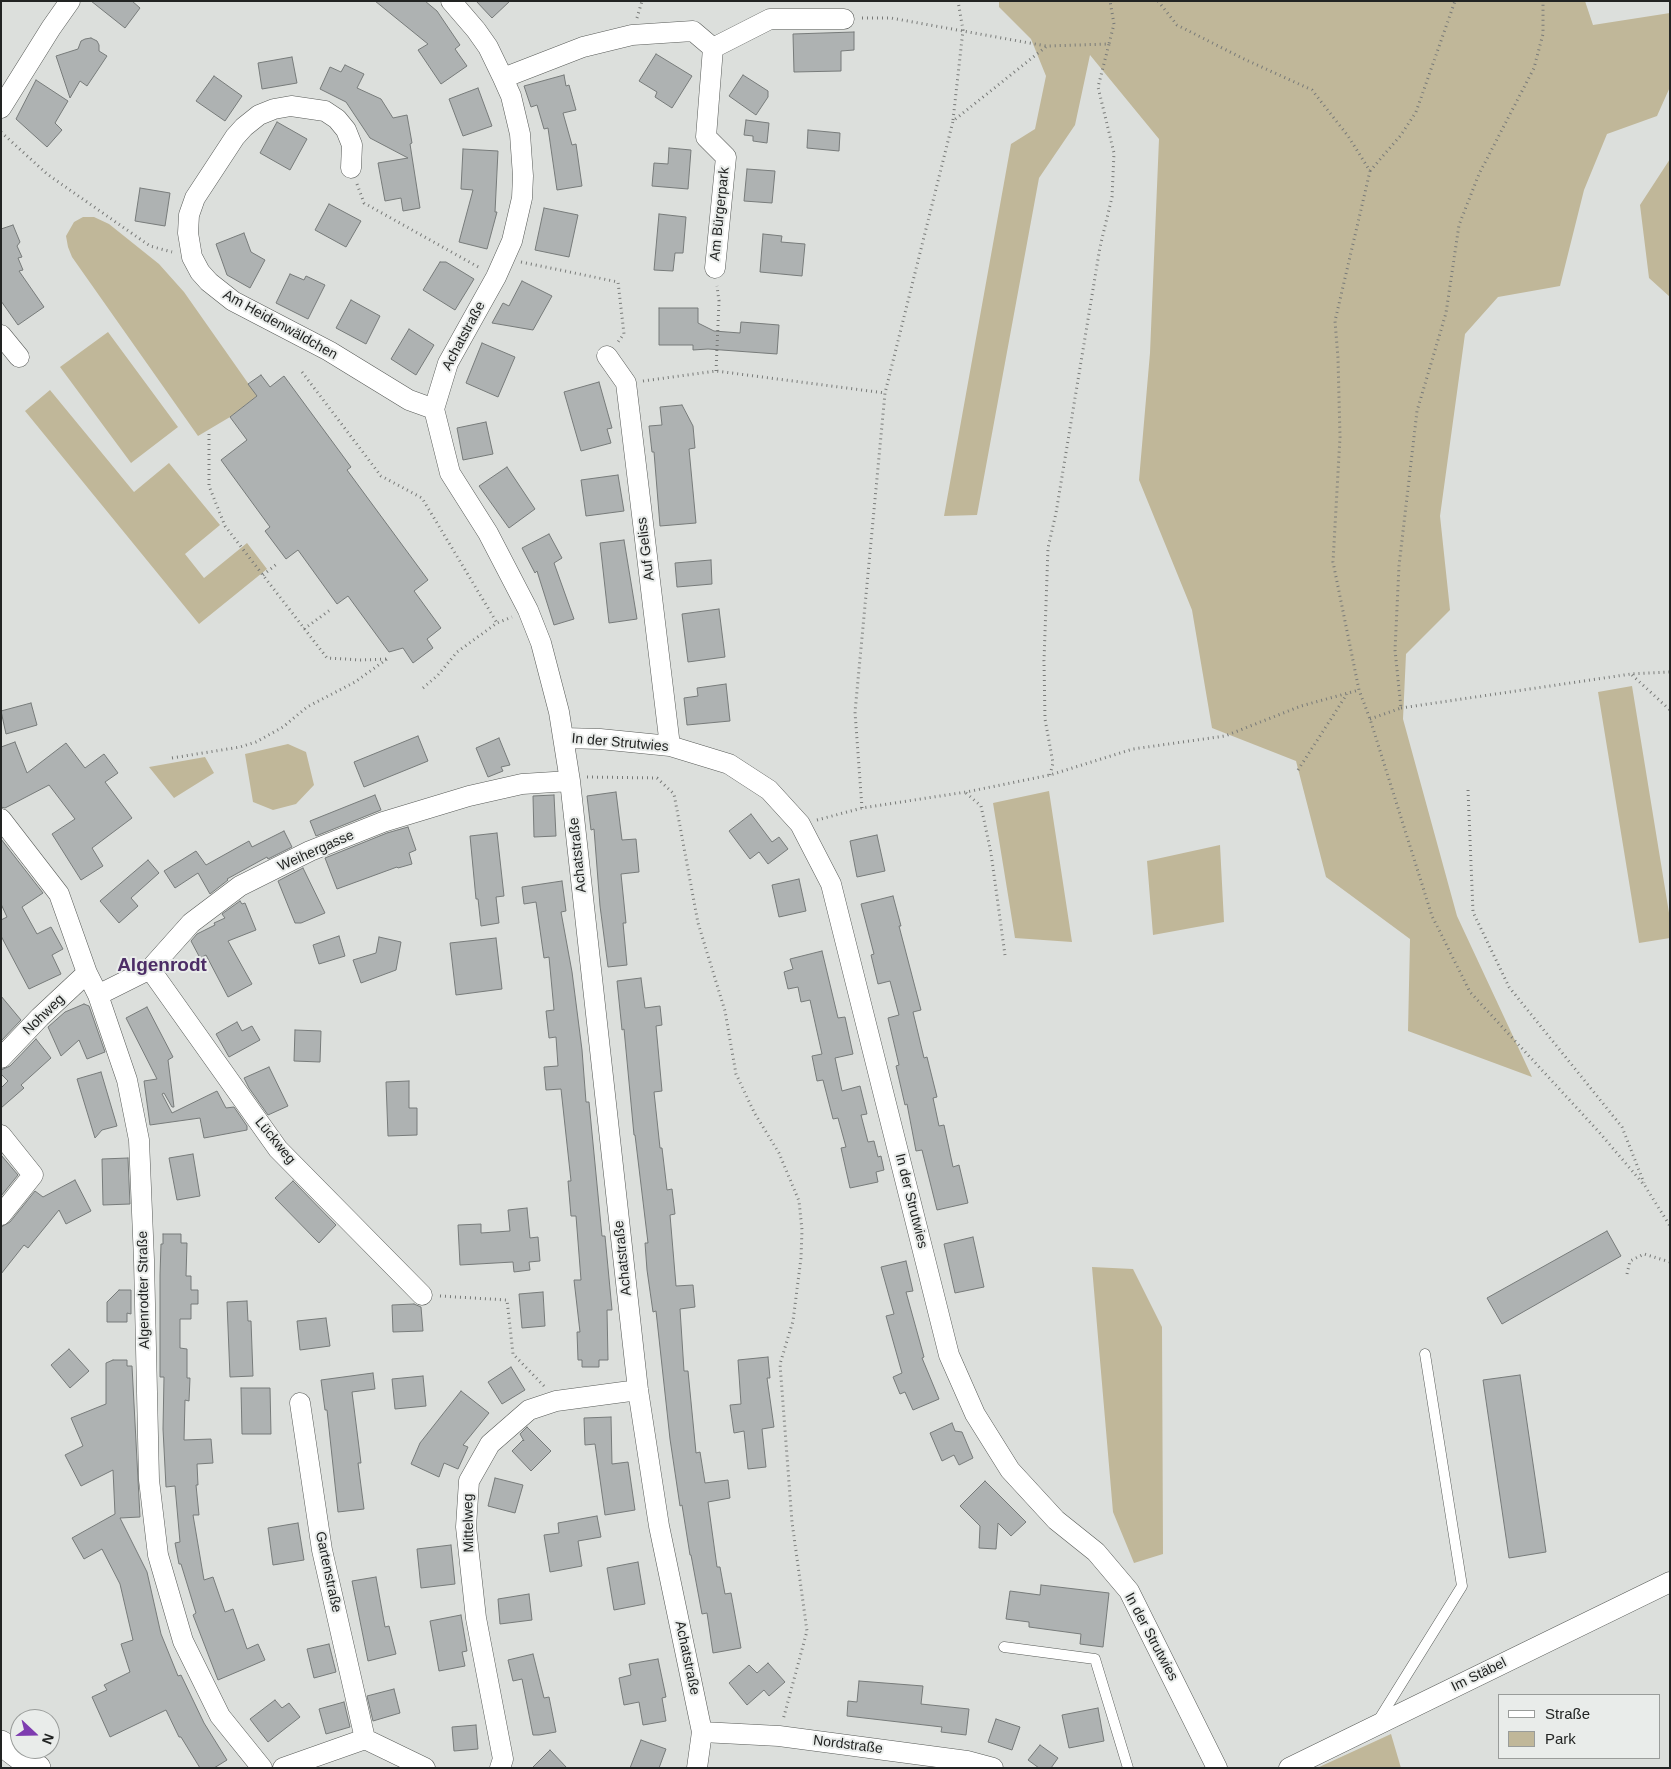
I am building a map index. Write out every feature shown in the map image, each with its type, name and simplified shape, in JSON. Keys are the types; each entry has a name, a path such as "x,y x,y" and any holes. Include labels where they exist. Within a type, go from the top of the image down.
{"street":[{"path":"1,108 70,1"},
{"name":"Achatstraße","path":"452,1 480,36 496,62 503,78 513,104 520,134 523,176 518,220 505,258 448,362 434,409 450,473 488,533 528,610 541,643 564,738 638,1390 659,1526 702,1732 697,1768"},
{"path":"503,78 583,48 632,36 693,31 712,48 770,19 844,19"},
{"name":"Am Bürgerpark","path":"712,48 706,137 726,157 715,268"},
{"name":"Am Heidenwäldchen","path":"350,168 352,145 346,130 337,119 325,111 291,106 274,109 259,115 235,137 195,198 190,215 188,233 192,257 200,272 209,282 233,300 328,351 409,400 434,409"},
{"path":"1,335 19,358"},
{"name":"Auf Geliss","path":"608,356 626,383 670,746"},
{"name":"In der Strutwies","path":"564,738 600,739 670,746 730,764 769,790 800,824 831,884 949,1355 975,1414 1010,1470 1056,1520 1096,1552 1129,1591 1217,1768"},
{"name":"Weihergasse","path":"98,995 150,968 191,923 240,886 310,851 383,822 469,796 522,784 570,781"},
{"name":"Algenrodter Straße","path":"1,818 59,894 87,973 98,995 127,1080 139,1140 149,1480 158,1555 183,1641 220,1716 262,1768"},
{"name":"Lückweg","path":"150,968 278,1149 422,1295"},
{"name":"Nohweg","path":"1,1058 40,1017 87,973"},
{"path":"1,1135 33,1175 1,1215"},
{"name":"Mittelweg","path":"500,1768 503,1759 476,1618 466,1527 469,1481 490,1444 529,1410 556,1401 638,1390"},
{"name":"Gartenstraße","path":"300,1403 322,1550 365,1739"},
{"name":"Im Stäbel","path":"1289,1768 1670,1582"},
{"name":"Nordstraße","path":"702,1732 779,1736 967,1761 994,1768"},
{"path":"283,1768 365,1739 426,1768"},
{"path":"1,1742 26,1762 38,1768"}],"lane":[{"path":"1375,1726 1462,1586 1425,1354"},
{"path":"1004,1647 1095,1659 1128,1768"}],"path":[{"path":"862,808 855,712 885,393 953,121 963,30 958,1"},
{"path":"1050,775 1053,763 1045,719 1044,661 1048,548 1056,513 1100,247 1112,197 1114,153 1098,87 1114,24 1110,1"},
{"path":"1158,1 1177,25 1244,59 1312,90 1348,136 1370,171"},
{"path":"1455,1 1416,112 1401,135 1370,171 1335,320 1340,437 1333,562 1359,690 1370,719 1432,916 1470,992 1599,1132 1645,1186 1670,1226"},
{"path":"1401,708 1395,650 1400,566 1418,411 1446,313 1459,225 1480,174 1534,68 1543,34 1543,1"},
{"path":"844,19 891,18 1047,46 1109,44"},
{"path":"953,121 1047,46"},
{"path":"1,132 46,174 150,246"},
{"path":"350,168 364,203 496,277"},
{"path":"505,258 618,282 624,334 608,356"},
{"path":"715,268 719,301 716,371"},
{"path":"667,378 716,371 885,393"},
{"path":"302,372 381,476 422,498 498,623"},
{"path":"172,758 240,747 256,742 283,727 307,707 355,682 388,659 327,658 225,526 209,486 209,434"},
{"path":"263,574 278,563"},
{"path":"304,629 330,610"},
{"path":"423,688 438,675 457,652 498,623 528,610"},
{"path":"1370,719 1401,708 1631,674 1670,672"},
{"path":"1631,674 1670,710"},
{"path":"800,824 862,808 966,792 1050,775 1133,749 1225,736 1301,706 1359,690"},
{"path":"1298,770 1347,693"},
{"path":"570,781 586,777 657,778 674,794 698,922 725,1011 736,1074 755,1114 779,1153 799,1201 802,1230 801,1258 792,1321 780,1364 792,1522 807,1631 779,1736"},
{"path":"1468,790 1473,912 1509,988 1622,1127 1645,1186"},
{"path":"966,792 981,806 992,853 1005,955"},
{"path":"1627,1274 1630,1261 1644,1254 1670,1262"},
{"path":"422,1295 506,1300 513,1354 537,1378"}],"green space":[{"path":"999,1 1585,1 1593,25 1670,13 1670,87 1657,116 1607,134 1584,190 1560,286 1498,297 1465,334 1440,516 1450,610 1406,654 1403,719 1457,916 1532,1077 1408,1031 1410,939 1326,877 1296,761 1212,728 1192,610 1139,480 1150,353 1159,139 1090,55 1075,125 1039,178 977,515 944,516 1011,144 1035,129 1046,76 1031,39 999,7"},
{"path":"1670,159 1670,297 1649,278 1640,205"},
{"path":"83,217 94,217 109,224 159,264 184,292 257,396 230,417 198,436 72,257 66,236 74,222"},
{"path":"108,332 178,427 131,463 60,367"},
{"path":"50,390 134,492 169,463 220,525 185,554 204,578 247,543 267,569 199,624 25,411"},
{"path":"1632,686 1670,919 1670,938 1639,943 1598,692"},
{"path":"288,744 306,752 314,785 296,804 273,810 253,802 245,754"},
{"path":"205,757 214,773 174,798 149,767"},
{"path":"1049,791 1072,942 1015,938 993,803"},
{"path":"1220,845 1224,922 1153,935 1147,861"},
{"path":"1092,1267 1133,1269 1162,1327 1163,1554 1134,1563 1113,1512"},
{"path":"1391,1734 1401,1768 1317,1768"}],"building":[{"path":"91,1 132,1 140,8 125,28"},
{"path":"375,1 425,1 437,11 460,45 455,49 467,66 441,84 418,50 428,44"},
{"path":"476,1 510,1 492,18"},
{"path":"854,32 854,50 841,51 841,71 794,72 793,34"},
{"path":"91,38 97,41 99,51 107,56 87,86 80,81 70,98 56,56 78,49 81,41"},
{"path":"656,54 692,76 672,108 655,97 657,92 639,81"},
{"path":"292,57 297,83 262,89 258,63"},
{"path":"345,65 364,74 357,88 381,99 393,118 407,115 420,208 403,211 401,198 385,201 378,163 408,158 370,138 346,102 320,89 330,67 341,72"},
{"path":"564,75 566,86 569,85 576,110 563,113 572,145 576,144 582,186 557,190 548,128 544,129 537,105 531,107 524,86"},
{"path":"743,75 768,91 768,97 756,115 729,96"},
{"path":"214,76 242,96 225,121 196,101"},
{"path":"36,80 68,101 55,123 62,130 47,147 16,119"},
{"path":"478,88 492,126 463,136 449,99"},
{"path":"746,120 769,123 767,143 753,141 753,136 744,135"},
{"path":"277,122 307,139 290,170 260,153"},
{"path":"808,130 840,133 839,151 807,148"},
{"path":"669,148 691,150 688,189 652,186 654,163 668,164"},
{"path":"463,149 498,151 495,212 497,212 487,249 459,242 473,190 461,189"},
{"path":"747,169 775,171 772,203 744,201"},
{"path":"140,188 170,193 165,226 135,221"},
{"path":"329,204 361,221 346,247 315,230"},
{"path":"544,208 578,215 569,257 535,250"},
{"path":"659,214 686,217 683,253 675,253 673,271 654,270"},
{"path":"13,225 20,242 17,246 22,257 18,258 23,270 19,271 44,307 18,325 1,301 1,229"},
{"path":"244,233 251,252 265,260 250,288 227,275 216,244"},
{"path":"763,234 782,236 781,242 805,244 802,276 760,272"},
{"path":"440,262 446,262 474,279 455,310 423,290"},
{"path":"290,274 304,280 306,276 325,285 308,319 276,303"},
{"path":"522,281 552,296 533,330 492,323 503,303 509,306"},
{"path":"351,300 380,316 366,344 336,328"},
{"path":"659,308 698,308 698,323 714,331 740,333 741,322 779,325 777,354 708,349 693,350 693,345 659,345"},
{"path":"409,329 434,345 416,375 391,359"},
{"path":"482,343 515,357 498,397 466,383"},
{"path":"261,375 270,387 284,376 351,467 347,470 428,580 414,591 441,628 427,639 433,648 413,663 403,648 389,652 348,596 337,604 298,550 286,559 265,531 270,527 221,460 247,440 230,417 257,396 248,384"},
{"path":"599,382 612,428 607,429 611,443 581,451 564,392"},
{"path":"682,405 693,426 695,448 689,449 696,523 660,526 654,452 652,452 649,426 662,425 660,407"},
{"path":"486,422 493,454 463,460 457,428"},
{"path":"507,467 535,509 509,528 479,486"},
{"path":"618,475 624,511 586,516 581,480"},
{"path":"549,534 562,558 554,563 574,619 554,625 537,571 535,573 522,548"},
{"path":"624,540 637,619 609,623 600,543"},
{"path":"711,560 712,584 677,587 675,563"},
{"path":"719,609 725,657 688,662 682,614"},
{"path":"726,684 730,721 687,725 684,698 698,696 697,688"},
{"path":"31,703 37,725 6,734 1,711"},
{"path":"418,736 428,761 364,787 354,762"},
{"path":"499,738 510,765 501,767 503,771 488,777 476,748"},
{"path":"15,742 27,773 66,743 85,768 104,754 118,773 105,782 132,818 92,848 103,866 81,880 52,834 75,819 49,785 5,808 1,807 1,747"},
{"path":"616,792 622,840 636,839 639,872 621,874 626,923 623,923 627,965 608,967 600,906 594,829 591,830 587,796"},
{"path":"375,795 381,810 316,836 310,821"},
{"path":"554,795 556,836 534,837 533,796"},
{"path":"751,814 772,842 779,837 788,849 768,864 759,852 750,859 729,831"},
{"path":"408,827 416,850 409,853 412,864 397,867 337,889 325,858 387,833"},
{"path":"284,831 292,847 268,859 267,857 227,879 210,894 198,873 175,888 164,871 196,851 206,865 249,841 252,847"},
{"path":"497,833 504,896 496,897 499,923 481,926 478,899 476,899 470,836"},
{"path":"877,835 885,871 857,877 850,841"},
{"path":"1,839 43,893 22,907 37,934 51,927 63,949 52,955 61,974 29,989 1,936 1,920 7,917 1,904"},
{"path":"148,860 159,873 131,898 138,906 119,923 100,901"},
{"path":"303,868 325,913 301,923 295,923 278,881"},
{"path":"799,879 806,911 779,917 772,885"},
{"path":"562,881 566,911 561,912 572,972 582,1050 586,1102 589,1102 602,1236 605,1236 612,1310 607,1310 608,1360 599,1360 599,1367 582,1367 582,1360 578,1360 577,1332 580,1332 574,1280 581,1280 576,1216 571,1216 568,1181 571,1181 561,1089 546,1090 544,1067 558,1066 556,1037 549,1038 546,1011 554,1010 549,957 544,958 536,902 524,904 522,887"},
{"path":"893,896 921,1010 913,1012 924,1058 927,1057 937,1097 933,1098 939,1126 944,1125 953,1167 959,1165 968,1203 937,1210 922,1150 916,1151 907,1104 905,1105 896,1066 899,1065 888,1018 899,1015 890,981 878,984 871,955 874,954 861,904"},
{"path":"240,901 242,904 245,903 256,930 228,941 252,984 228,997 206,955 200,958 191,941 197,934 225,918 222,914"},
{"path":"339,936 345,956 319,964 313,945"},
{"path":"379,937 401,942 396,970 361,983 353,960 376,953"},
{"path":"496,938 502,989 456,995 450,943"},
{"path":"822,951 838,1018 845,1017 853,1054 835,1058 842,1091 860,1086 867,1114 861,1115 868,1142 874,1141 878,1157 881,1156 884,1170 876,1172 878,1182 850,1188 841,1148 846,1147 838,1118 833,1119 823,1080 817,1081 812,1056 822,1054 810,1000 801,1002 798,987 788,989 784,972 793,969 790,959"},
{"path":"641,978 645,1008 660,1006 662,1025 656,1026 662,1091 654,1092 667,1190 672,1189 675,1214 670,1215 676,1286 693,1285 695,1307 680,1309 684,1371 688,1371 696,1453 700,1452 705,1483 728,1480 730,1498 708,1502 717,1567 720,1567 725,1594 731,1593 741,1648 713,1653 707,1613 702,1614 682,1505 680,1506 670,1439 656,1311 653,1312 647,1270 645,1243 648,1243 617,981"},
{"path":"1,996 21,1020 1,1041"},
{"path":"84,1004 89,1006 105,1052 87,1059 79,1040 61,1056 48,1027 65,1012"},
{"path":"147,1007 173,1057 168,1060 174,1107 172,1107 164,1093 162,1094 172,1113 217,1091 226,1108 234,1107 247,1126 247,1130 204,1138 200,1118 150,1125 144,1081 157,1079 126,1018"},
{"path":"237,1022 242,1031 252,1026 260,1040 229,1057 216,1034"},
{"path":"295,1030 321,1031 320,1062 294,1061"},
{"path":"36,1039 51,1058 21,1085 24,1088 1,1108 1,1088 8,1081 1,1074 1,1070 10,1066"},
{"path":"269,1067 288,1106 268,1115 244,1078"},
{"path":"101,1072 117,1126 102,1130 95,1138 77,1079"},
{"path":"409,1081 409,1108 417,1108 417,1135 388,1136 386,1082"},
{"path":"193,1154 200,1196 177,1200 169,1158"},
{"path":"1,1155 18,1175 1,1196"},
{"path":"128,1158 130,1204 103,1205 102,1159"},
{"path":"75,1180 91,1211 66,1224 59,1210 28,1248 24,1245 1,1274 1,1227 10,1222 35,1191 43,1197"},
{"path":"293,1181 336,1225 319,1243 275,1198"},
{"path":"527,1208 530,1238 538,1237 540,1261 529,1262 530,1270 514,1272 513,1262 460,1265 458,1225 481,1224 481,1233 510,1231 508,1210"},
{"path":"1607,1231 1621,1256 1502,1324 1487,1298"},
{"path":"163,1234 181,1234 181,1243 187,1243 186,1276 191,1276 191,1290 198,1290 198,1304 191,1304 191,1319 180,1319 180,1348 187,1349 187,1378 190,1378 189,1401 185,1400 184,1440 211,1439 213,1463 197,1464 198,1485 196,1485 199,1515 193,1515 204,1580 213,1577 225,1612 233,1609 247,1649 258,1644 265,1660 218,1680 193,1615 196,1613 181,1564 179,1564 175,1543 180,1542 175,1486 166,1487 163,1429 164,1377 160,1377 160,1275"},
{"path":"973,1237 984,1287 955,1293 944,1244"},
{"path":"906,1261 913,1291 906,1292 924,1357 922,1358 939,1399 913,1410 905,1392 900,1394 893,1377 902,1373 886,1316 894,1314 881,1267"},
{"path":"119,1290 131,1290 131,1314 127,1313 127,1322 107,1322 107,1302"},
{"path":"543,1292 545,1326 522,1328 519,1294"},
{"path":"247,1301 248,1321 251,1321 253,1376 230,1377 227,1302"},
{"path":"414,1304 421,1307 423,1331 393,1332 392,1305"},
{"path":"326,1318 330,1346 300,1350 297,1321"},
{"path":"69,1349 89,1371 70,1388 51,1365"},
{"path":"768,1357 770,1378 767,1378 774,1427 762,1429 766,1467 748,1469 744,1431 734,1433 730,1405 741,1404 738,1360"},
{"path":"113,1360 127,1360 127,1366 132,1366 140,1517 120,1518 147,1572 161,1634 178,1676 181,1675 204,1723 227,1760 214,1768 200,1768 181,1737 179,1737 166,1710 110,1737 92,1697 107,1690 104,1685 130,1672 121,1644 133,1640 120,1584 102,1549 84,1559 72,1538 115,1514 113,1470 81,1486 65,1455 83,1446 71,1418 106,1404 106,1363"},
{"path":"511,1367 525,1390 502,1404 488,1382"},
{"path":"373,1373 375,1389 352,1392 361,1463 358,1463 364,1509 338,1512 327,1410 325,1410 321,1380"},
{"path":"1520,1375 1546,1552 1509,1558 1483,1380"},
{"path":"423,1376 426,1406 395,1409 392,1379"},
{"path":"241,1388 270,1388 271,1434 242,1434"},
{"path":"461,1391 489,1413 463,1445 468,1447 458,1469 444,1463 439,1477 411,1464 420,1443"},
{"path":"611,1417 612,1464 628,1462 635,1510 605,1515 595,1444 585,1445 584,1418"},
{"path":"952,1423 955,1431 962,1432 973,1458 959,1465 954,1455 942,1461 930,1433"},
{"path":"527,1427 551,1451 531,1471 512,1451 524,1441 520,1434"},
{"path":"495,1478 523,1485 515,1513 488,1506"},
{"path":"985,1481 1026,1522 1011,1536 998,1523 996,1549 979,1548 980,1526 960,1506"},
{"path":"597,1516 601,1537 578,1541 582,1566 550,1572 544,1535 559,1533 558,1523"},
{"path":"298,1523 304,1560 273,1565 268,1528"},
{"path":"451,1545 455,1584 421,1588 417,1549"},
{"path":"638,1562 645,1604 614,1610 607,1568"},
{"path":"376,1577 385,1627 389,1626 396,1654 368,1661 352,1581"},
{"path":"1041,1585 1109,1593 1103,1647 1080,1644 1081,1634 1029,1627 1029,1622 1006,1619 1010,1591 1040,1595"},
{"path":"529,1594 532,1620 500,1624 498,1599"},
{"path":"461,1615 467,1651 462,1652 465,1666 439,1671 430,1621"},
{"path":"329,1644 336,1672 314,1678 307,1649"},
{"path":"533,1654 544,1698 549,1697 556,1732 533,1735 522,1679 513,1681 508,1660"},
{"path":"658,1659 666,1697 662,1698 666,1721 643,1725 639,1702 624,1705 619,1678 631,1675 629,1664"},
{"path":"768,1663 785,1682 769,1696 764,1690 747,1705 729,1683 749,1665 757,1673"},
{"path":"859,1681 923,1686 921,1704 969,1709 966,1735 941,1732 942,1727 847,1716 848,1701 857,1702"},
{"path":"394,1689 400,1713 373,1721 367,1696"},
{"path":"275,1700 282,1708 289,1703 300,1717 268,1742 250,1719"},
{"path":"344,1702 350,1727 326,1734 319,1709"},
{"path":"1098,1708 1104,1741 1069,1748 1062,1715"},
{"path":"996,1719 1020,1727 1012,1750 988,1742"},
{"path":"476,1725 478,1749 454,1751 452,1727"},
{"path":"641,1740 666,1749 659,1768 630,1768"},
{"path":"1040,1745 1058,1758 1051,1768 1039,1768 1028,1760"},
{"path":"550,1750 567,1768 532,1768"}],"district":[{"name":"Algenrodt","path":"162,966"}]}
